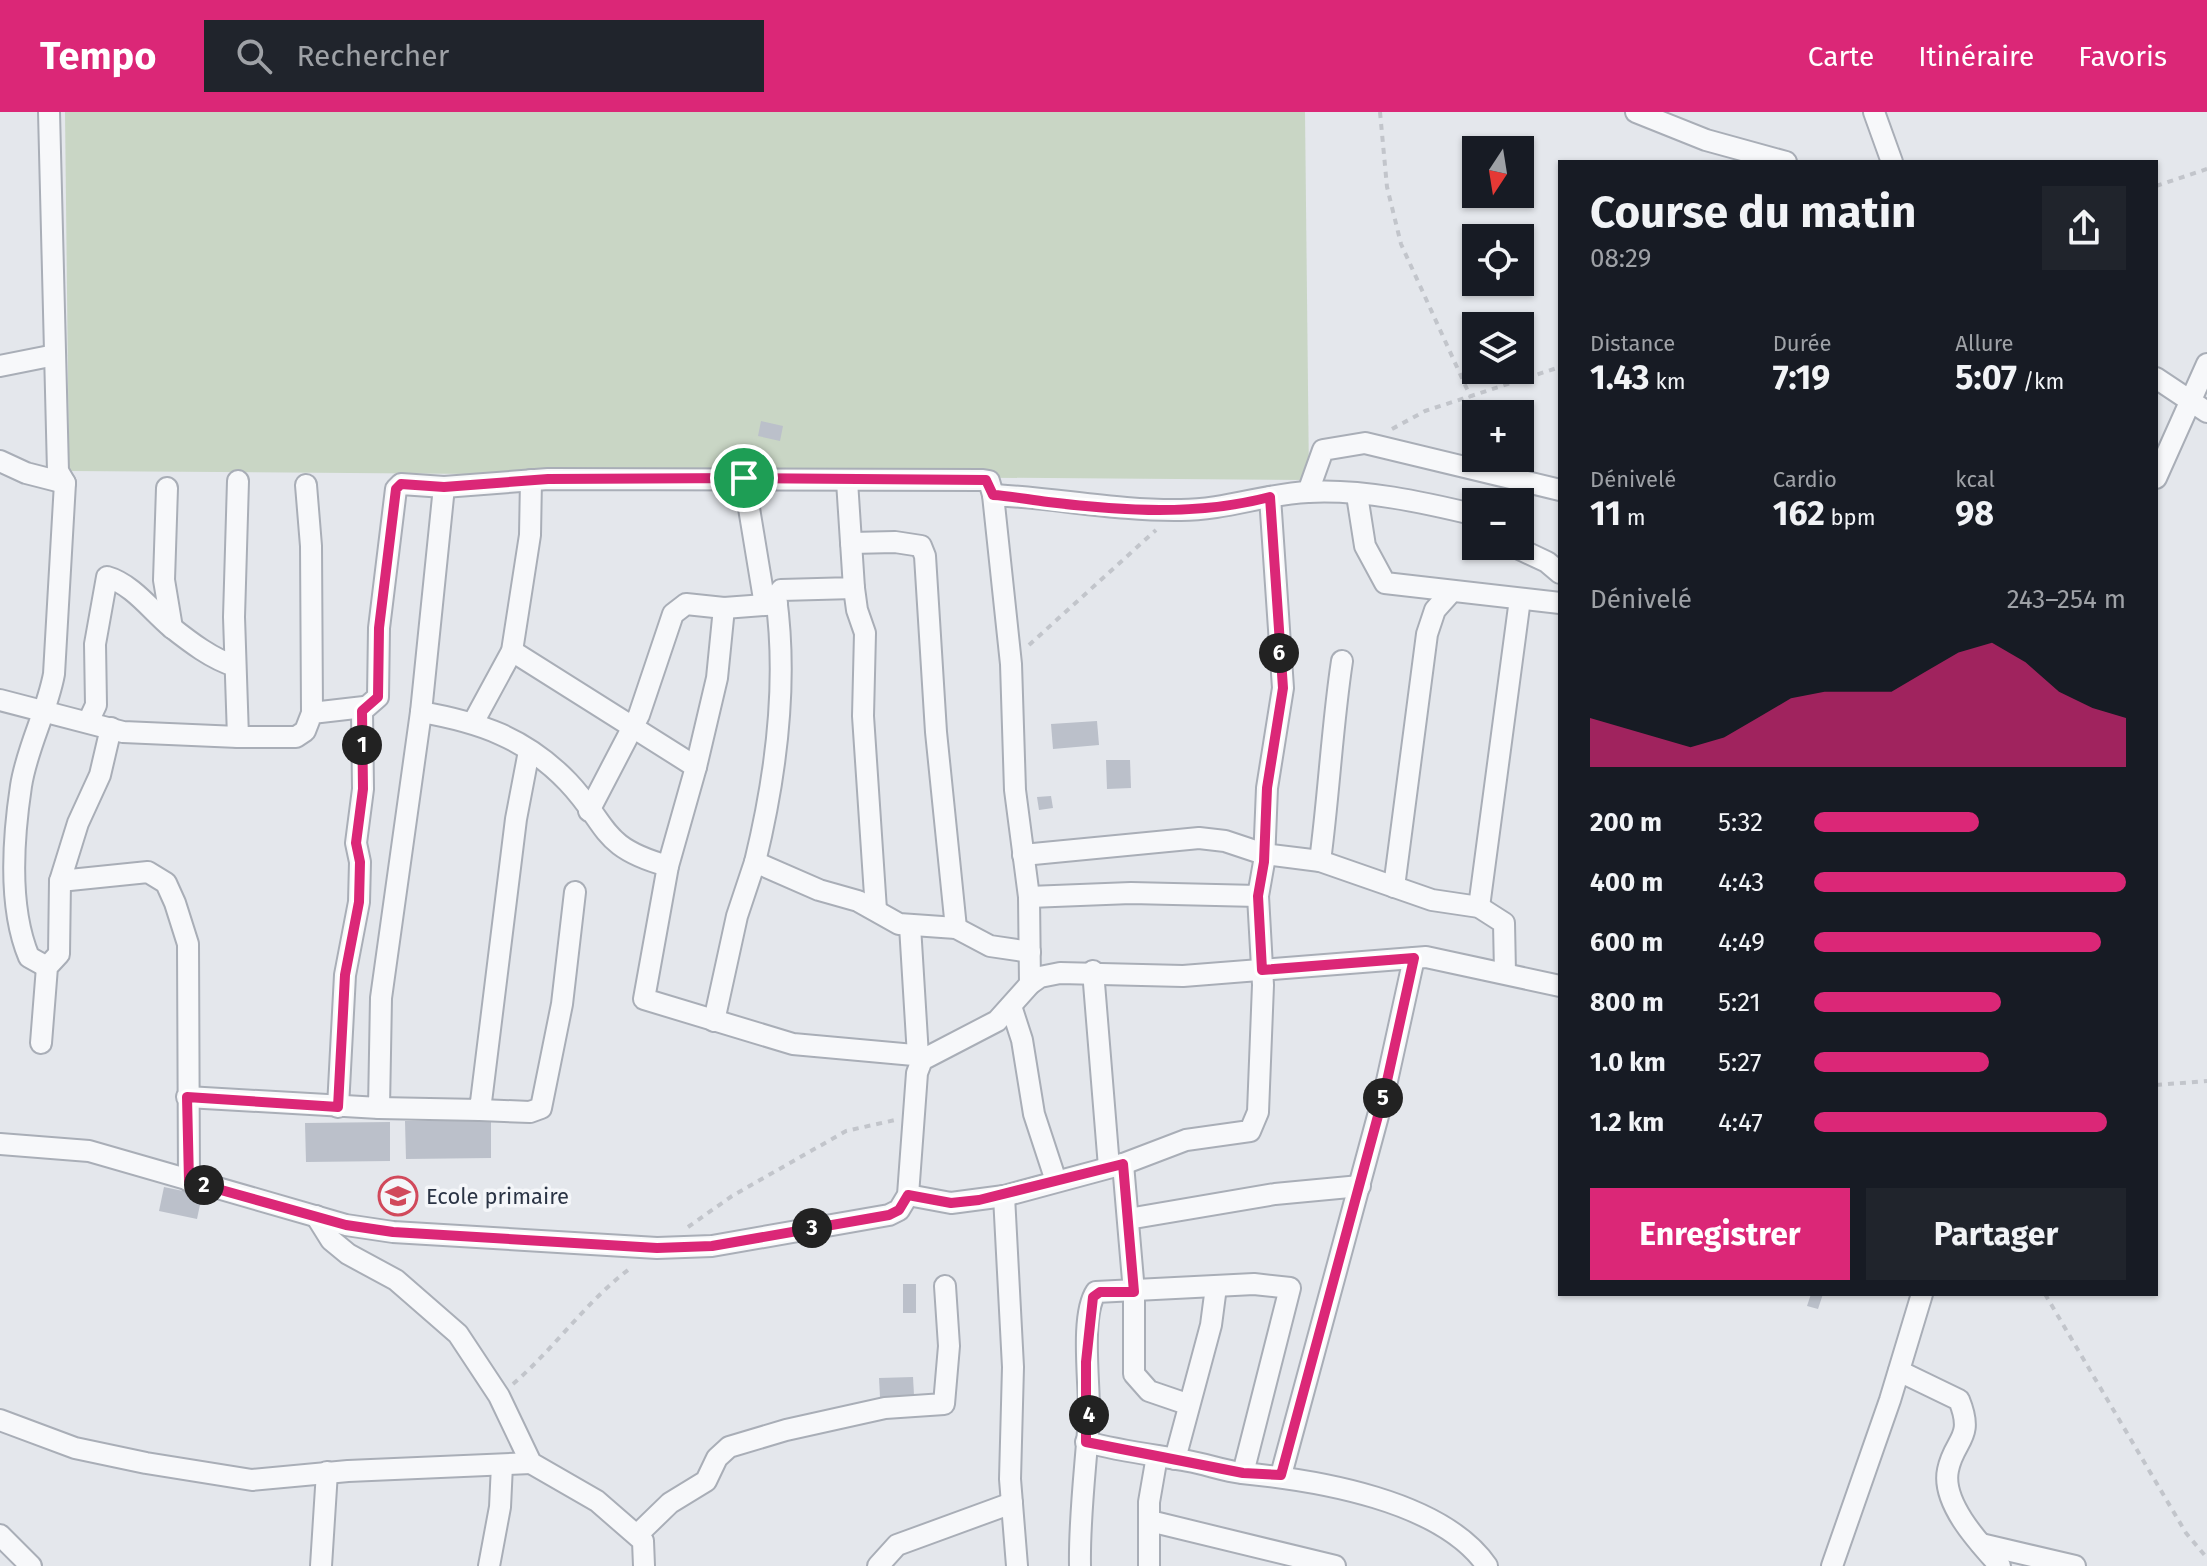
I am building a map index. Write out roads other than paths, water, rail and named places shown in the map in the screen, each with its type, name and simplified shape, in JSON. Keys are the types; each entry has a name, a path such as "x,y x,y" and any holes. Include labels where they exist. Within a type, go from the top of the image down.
{"street":[{"path":"47,967 29,957 16,899 10,797 21,785 54,674 65,483 58,471 49,112"},
{"path":"1636,112 1706,140 1779,160"},
{"path":"1874,112 1891,160"},
{"path":"0,366 55,355"},
{"path":"2158,475 2199,408 2207,364"},
{"path":"2158,379 2199,408"},
{"path":"1308,492 1321,451 1365,443 1558,490"},
{"path":"0,461 26,473 65,483"},
{"path":"714,1021 737,916 755,862 776,755 779,697 771,604 744,478"},
{"path":"312,713 364,707 378,697 379,628 396,489 401,484 444,487 531,480 744,478 986,480 993,495 1011,664 1015,790 1029,897 1030,984"},
{"path":"474,721 512,651 530,535 531,480"},
{"path":"238,481 235,666 238,737"},
{"path":"847,481 854,588 865,633 863,730 876,910"},
{"path":"0,700 123,732 296,737 305,731 312,713 311,546 306,485"},
{"path":"379,1108 381,998 421,712 444,487"},
{"path":"167,488 164,580 172,628"},
{"path":"993,495 1073,505 1179,510 1214,509 1308,492 1405,499 1462,512"},
{"path":"1357,495 1365,546 1385,583 1558,603"},
{"path":"908,1195 951,1203 1004,1196 1116,1165 1186,1140 1246,1133 1253,1128 1258,1112 1262,970 1258,896 1264,854 1267,788 1283,688 1270,497"},
{"path":"851,543 910,543 922,548 925,556 936,732 956,928"},
{"path":"1534,556 1558,571"},
{"path":"88,722 96,705 95,644 107,577 119,580 172,628 220,661 235,666"},
{"path":"771,604 781,590 854,588"},
{"path":"1394,887 1427,634 1435,610 1452,591"},
{"path":"1479,907 1520,599"},
{"path":"589,811 633,727 673,614 686,604 724,608 771,604"},
{"path":"724,608 717,678 668,866 642,996 647,1002 808,1047 922,1056 997,1021 1030,984 1048,974 1093,971 1183,976 1434,957 1558,986"},
{"path":"512,651 696,767"},
{"path":"1320,861 1331,772 1331,735 1342,661"},
{"path":"338,1107 345,975 359,902 360,862 356,843 363,789 364,707"},
{"path":"421,712 474,721 505,735 565,779 605,835 619,846 668,866"},
{"path":"41,1043 47,967 59,954 60,881 78,823 100,775 111,728"},
{"path":"480,1110 509,871 529,751"},
{"path":"1023,855 1189,838 1225,841 1264,854 1320,861 1432,900 1479,907 1504,923 1505,973"},
{"path":"755,862 876,910 891,920 910,926 956,928 990,946 1030,952"},
{"path":"60,881 148,872 166,883 188,944 189,1181"},
{"path":"187,1097 338,1107 530,1112 541,1108 562,1004 575,892"},
{"path":"1029,897 1131,893 1258,896"},
{"path":"0,1144 89,1151 346,1225 393,1232 657,1248 712,1246 889,1215 899,1210 908,1195 917,1073 922,1056 910,926"},
{"path":"1281,1475 1360,1186 1414,958"},
{"path":"1093,971 1116,1165 1128,1219 1134,1292 1134,1374 1149,1391 1187,1404"},
{"path":"1011,1006 1022,1040 1039,1132 1056,1181"},
{"path":"1128,1219 1275,1194 1360,1186"},
{"path":"1004,1196 1013,1367 1012,1503 1017,1566"},
{"path":"316,1216 331,1240 348,1254 396,1280 458,1334 499,1396 531,1463"},
{"path":"1080,1566 1086,1362 1093,1297 1100,1292 1268,1284 1285,1286 1291,1291 1243,1473"},
{"path":"637,1535 670,1503 706,1481 717,1458 729,1447 786,1430 885,1408 944,1404 949,1346 945,1286"},
{"path":"1149,1566 1150,1493 1187,1404 1211,1325 1216,1287"},
{"path":"1832,1566 1921,1296"},
{"path":"1899,1371 1959,1400 1964,1435 1947,1477 1953,1499 1981,1544 2000,1566"},
{"path":"0,1420 75,1448 252,1480 327,1472 531,1463 597,1501 637,1535 643,1541 644,1566"},
{"path":"1086,1442 1243,1473 1281,1475 1419,1514 1467,1543 1487,1566"},
{"path":"489,1566 500,1507 502,1465"},
{"path":"321,1566 327,1472"},
{"path":"878,1566 897,1545 1012,1503"},
{"path":"1150,1521 1335,1566"},
{"path":"0,1535 31,1566"},
{"path":"1981,1544 2075,1566"}],"place":[{"name":"Ecole primaire","path":"398,1196"}]}
